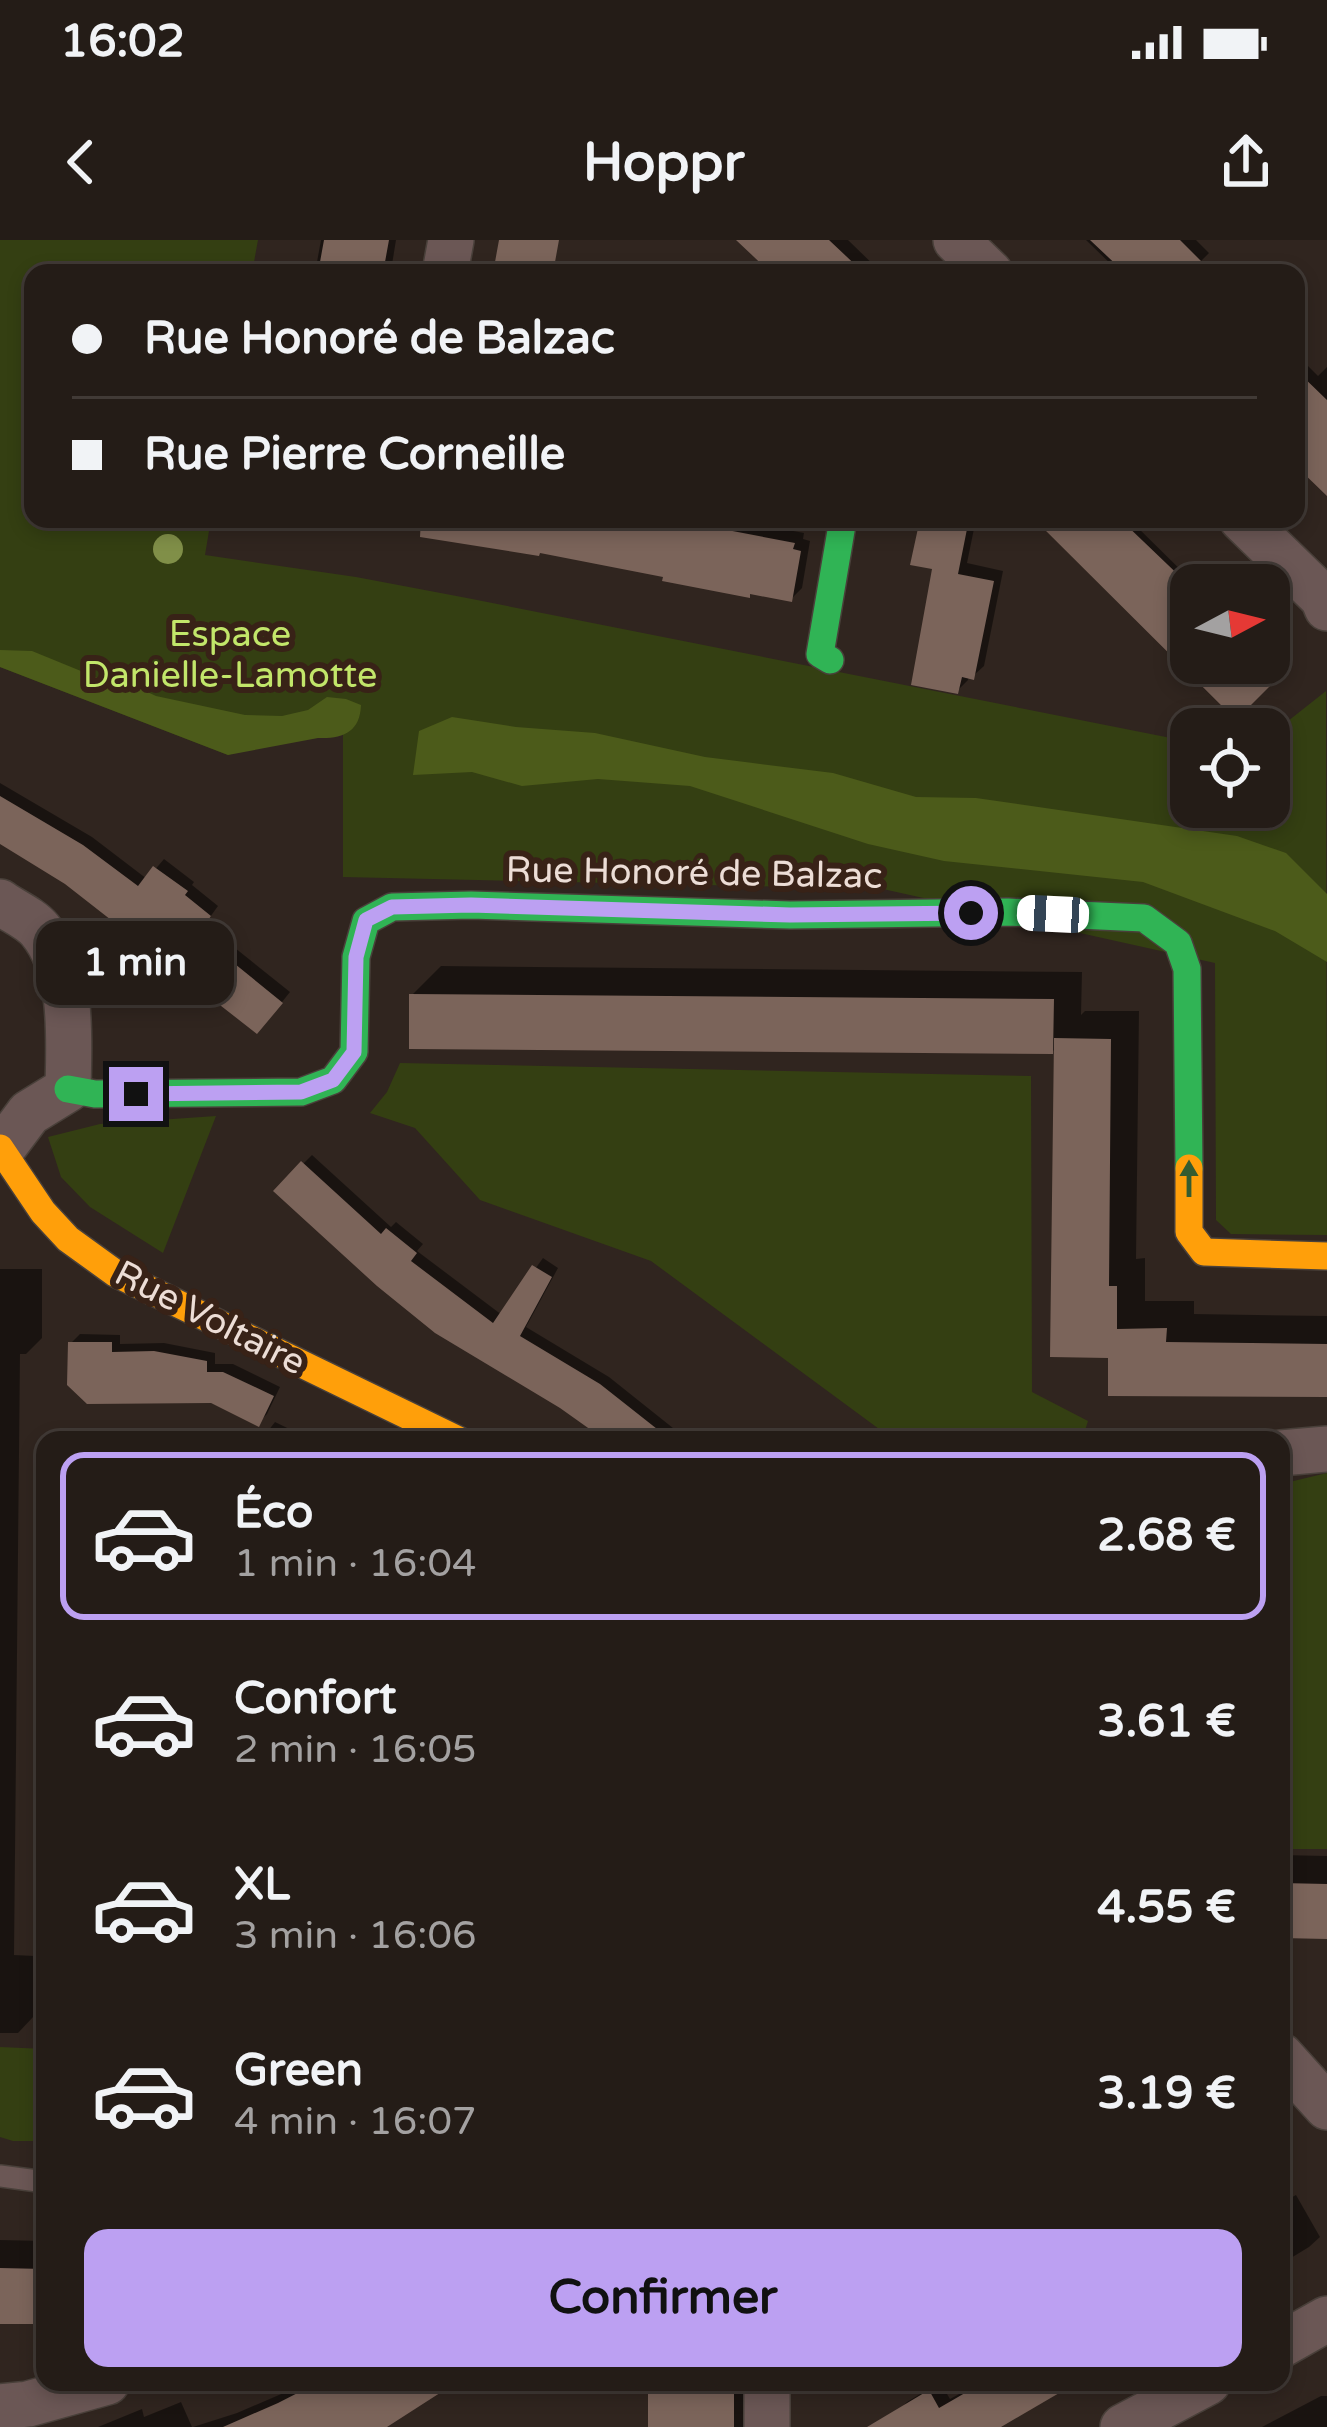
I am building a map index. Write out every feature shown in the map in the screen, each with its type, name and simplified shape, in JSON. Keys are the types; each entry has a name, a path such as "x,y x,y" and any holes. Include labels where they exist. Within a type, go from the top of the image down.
{"street":[{"path":"956,240 981,264"},
{"path":"830,660 820,653 841,528"},
{"path":"1251,528 1326,602"},
{"path":"0,902 38,927 54,955 70,1016 68,1089 29,1113 1,1148"},
{"name":"Rue Honoré de Balzac","path":"68,1089 95,1094 301,1092 333,1080 354,1052 356,957 366,920 392,907 790,915 1008,912 1144,918 1178,943 1187,969 1189,1232 1204,1252 1327,1256"},
{"name":"Rue Voltaire","path":"1,1148 68,1239 115,1274 389,1425"},
{"path":"1290,1452 1327,1449"},
{"path":"1290,2066 1327,2107"},
{"path":"1290,2339 1327,2320"},
{"path":"0,2407 75,2391"},
{"path":"766,2391 766,2427"},
{"path":"1135,2424 1192,2391"}],"lane":[{"path":"0,2176 36,2181"}],"green space":[{"name":"Espace Danielle-Lamotte","path":"0,240 258,240 254,264 24,264 24,528 210,528 205,555 467,598 1170,738 1170,828 1290,828 1290,719 1326,691 1327,1235 1231,1234 1216,1220 1215,963 883,889 343,877 343,720 228,755 0,667"},
{"path":"0,650 32,651 156,696 245,715 282,716 308,710 327,697 361,705 360,714 354,728 342,735 228,755 0,667"},
{"path":"452,717 595,733 705,757 833,773 916,797 976,798 1237,836 1286,853 1327,894 1327,962 1275,931 1143,882 944,861 868,844 690,786 598,779 522,786 472,772 413,775 419,731"},
{"path":"400,1063 1031,1076 1032,1392 1088,1421 1085,1431 882,1431 651,1261 480,1200 415,1128 370,1113 387,1092"},
{"path":"216,1116 163,1253 90,1207 61,1177 48,1137 100,1124"},
{"path":"1327,1473 1327,1849 1290,1849 1290,1482"},
{"path":"0,2047 36,2049 36,2141 0,2137"}],"building":[{"path":"324,240 389,240 385,264 320,264"},
{"path":"499,240 559,240 555,264 495,264"},
{"path":"736,240 829,240 854,264 761,264"},
{"path":"1090,240 1180,240 1204,264 1115,264"},
{"path":"1305,379 1327,400 1327,496 1305,475"},
{"path":"420,528 722,528 795,543 793,549 801,551 792,602 662,581 663,577 540,553 420,537"},
{"path":"918,528 967,528 958,574 994,581 974,680 962,677 958,694 911,685 932,569 910,565"},
{"path":"1043,528 1129,528 1170,567 1170,654"},
{"path":"1200,684 1268,684 1248,708 1224,708"},
{"path":"0,796 83,845 138,886 153,866 188,891 185,895 211,916 198,934 283,1003 257,1034 65,884 0,844"},
{"path":"409,994 1054,999 1053,1054 409,1049"},
{"path":"1054,1038 1111,1039 1109,1286 1117,1286 1117,1329 1167,1328 1166,1342 1327,1344 1327,1397 1108,1396 1108,1358 1050,1357"},
{"path":"301,1161 381,1234 386,1228 417,1253 411,1261 493,1323 532,1265 552,1277 520,1336 600,1384 660,1431 592,1431 435,1333 273,1191"},
{"path":"68,1342 112,1342 112,1352 154,1351 207,1361 207,1372 223,1372 274,1396 259,1427 211,1403 87,1404 67,1385"},
{"path":"1290,1883 1327,1884 1327,1939 1290,1938"},
{"path":"0,2268 36,2269 36,2324 0,2324"},
{"path":"301,2391 443,2391 387,2427 223,2427"},
{"path":"648,2391 734,2391 734,2427 648,2427"},
{"path":"927,2391 939,2408 968,2391 1063,2391 1001,2427 867,2427"}],"traffic: fast":[{"path":"830,660 820,654 841,528"},
{"path":"68,1089 95,1094 301,1092 333,1080 354,1052 356,957 366,921 392,907 790,915 1008,912 1144,918 1178,943 1187,969 1189,1168"}],"traffic: slow":[{"path":"0,1148 43,1212 68,1239 115,1273 440,1431"},
{"path":"1189,1168 1189,1232 1204,1252 1327,1256"}],"route":[{"path":"136,1094 301,1092 333,1080 354,1052 356,957 366,920 392,907 790,915 971,913"}]}
